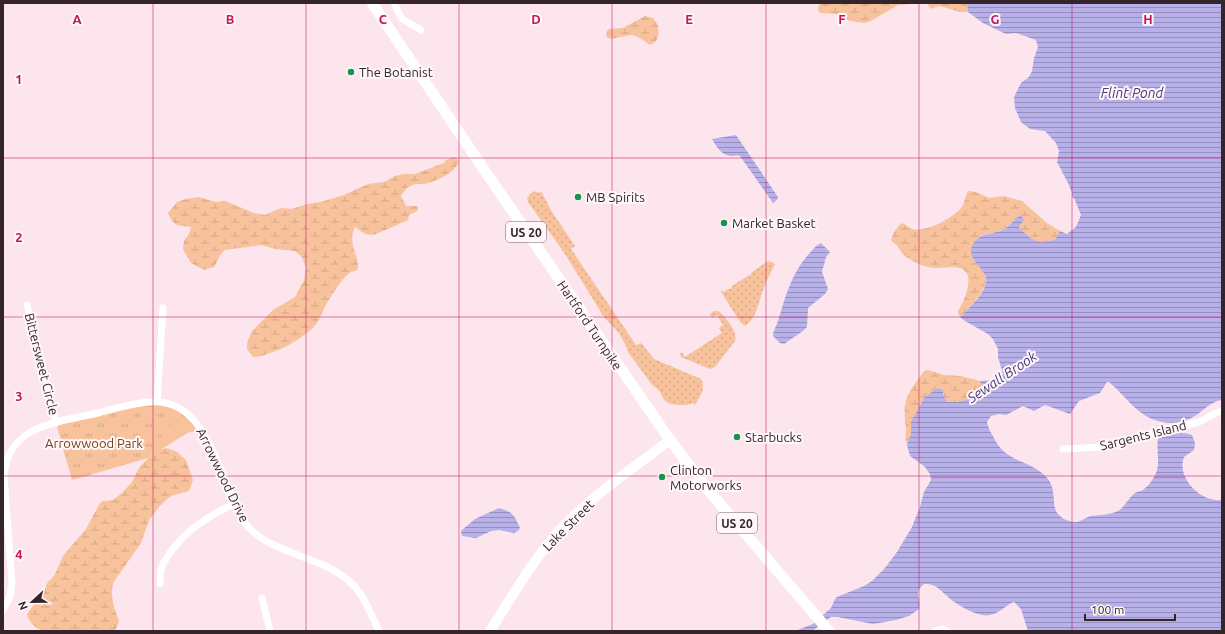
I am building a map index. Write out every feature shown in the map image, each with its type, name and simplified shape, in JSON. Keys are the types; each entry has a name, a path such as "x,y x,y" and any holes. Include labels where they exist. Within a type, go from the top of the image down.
{"main road":[{"name":"Hartford Turnpike","path":"372,3 474,156 670,440 709,491 829,631"},
{"name":"Lake Street","path":"490,631 541,552 564,526 591,501 670,440"}],"street":[{"path":"394,3 401,18 421,30"},
{"name":"Bittersweet Circle","path":"27,305 56,423"},
{"path":"157,402 163,308"},
{"name":"Arrowwood Drive","path":"3,610 10,597 12,582 6,539 4,476 6,454 26,435 38,429 56,423 138,403 157,402 178,407 198,423 206,437 245,524 260,538 336,572 349,580 360,593 379,631"},
{"name":"Sargents Island","path":"1062,449 1103,447 1164,429 1199,422 1222,411"},
{"path":"160,584 163,564 184,536 206,518 235,503"},
{"path":"262,598 270,631"},
{"path":"935,631 942,629 947,631"}],"green space":[{"path":"820,3 922,3 898,5 871,21 864,23 850,21 836,14 821,13 819,12 818,8"},
{"path":"922,3 967,3 968,12 959,12 940,6 930,9 928,4"},
{"path":"645,16 653,18 658,25 657,39 654,43 650,45 633,35 627,35 614,39 606,36 609,29 623,28"},
{"path":"453,157 459,161 451,172 442,178 426,184 412,185 407,188 401,196 406,206 417,206 418,209 409,215 408,220 374,235 365,234 355,227 352,239 358,261 357,270 348,274 341,281 312,329 297,340 279,350 261,356 253,357 247,349 247,343 252,331 273,310 295,297 304,280 306,268 302,257 295,251 275,249 262,245 225,250 214,267 204,270 191,263 183,249 184,241 189,234 191,227 174,223 168,213 177,202 199,197 216,202 225,201 254,213 265,215 281,208 292,209 307,204 321,202 344,195 368,184 384,182 395,176 415,174 444,163"},
{"path":"533,191 539,193 541,191 552,212 575,246 571,249 636,345 641,343 654,359 701,379 703,389 695,405 693,403 688,405 679,405 667,402 657,388 653,386 628,352 619,333 604,317 565,254 528,202 527,198"},
{"path":"968,191 976,192 989,198 1004,196 1022,201 1047,223 1060,231 1056,240 1036,242 1019,228 1019,216 1003,230 977,238 972,248 972,254 984,273 986,279 985,285 977,298 960,317 958,311 968,289 968,277 966,272 956,267 927,267 904,255 891,240 894,232 901,223 912,229 918,230 931,227 952,216 961,208"},
{"path":"768,261 775,264 765,284 755,314 745,326 741,323 721,290 723,292 731,289 732,286 751,275 751,273"},
{"path":"714,311 719,311 728,321 735,333 735,341 715,367 710,369 681,357 680,353 682,353 685,357 722,333 719,328 723,325 717,315 712,318 710,314"},
{"path":"928,370 944,375 961,376 980,381 982,386 976,394 963,401 947,402 937,388 924,398 911,422 911,433 907,445 905,403 913,386 924,371"},
{"name":"Arrowwood Park","path":"129,405 172,405 202,430 187,433 148,458 72,480 56,423"},
{"path":"178,421 185,433 166,444 159,432"},
{"path":"167,448 177,452 186,460 193,480 189,491 168,498 159,507 149,520 141,543 113,583 112,598 119,621 116,629 113,631 44,631 35,627 29,620 27,614 41,595 48,582 54,576 63,556 86,529 100,503 103,501 113,500 122,493 132,482 139,468 148,458 160,450"}],"water":[{"name":"Flint Pond","path":"967,3 1222,3 1222,400 1214,402 1187,420 1174,423 1161,422 1139,411 1109,382 1107,382 1100,393 1079,401 1070,414 1045,405 1034,411 1023,406 1006,415 999,414 991,416 987,422 998,446 1015,459 1035,468 1048,479 1053,491 1057,512 1064,519 1075,522 1087,517 1105,515 1118,511 1136,492 1143,490 1151,482 1158,467 1158,439 1175,433 1192,435 1195,443 1194,450 1184,457 1182,465 1187,481 1192,488 1206,498 1222,500 1222,631 1028,631 1021,609 1014,602 994,614 979,614 961,606 931,584 924,584 920,587 918,593 920,605 919,609 909,616 873,624 831,617 812,631 795,631 813,624 831,608 837,597 864,586 872,581 885,568 897,552 912,527 924,492 931,480 930,474 924,466 910,456 907,445 911,433 911,422 924,398 937,388 943,390 943,395 947,402 963,401 972,397 979,391 982,386 980,381 998,380 1003,374 998,357 998,349 993,339 988,334 960,317 983,291 986,282 986,277 971,253 975,241 981,236 1003,230 1019,216 1021,216 1024,220 1019,228 1032,239 1038,241 1055,240 1060,231 1067,234 1076,227 1081,215 1074,198 1072,197 1068,183 1057,162 1059,151 1056,143 1045,131 1030,129 1021,122 1015,108 1014,97 1021,83 1029,77 1032,71 1034,58 1038,47 1036,40 1016,33 1006,34 983,23 968,12"},
{"path":"736,135 778,197 773,203 740,156 728,156 715,145 712,139"},
{"path":"821,243 830,252 826,257 822,272 828,289 825,294 808,308 807,327 784,344 780,343 773,336 773,334 789,287 801,263"},
{"path":"499,508 512,515 520,528 518,531 514,533 499,530 491,531 476,538 462,536 461,531 475,519"}],"place":[{"name":"The Botanist","path":"351,72"},
{"name":"MB Spirits","path":"578,197"},
{"name":"Market Basket","path":"724,223"},
{"name":"Starbucks","path":"737,437"},
{"name":"Clinton Motorworks","path":"662,477"}],"water label":[{"name":"Sewall Brook","path":"1002,377"}]}
